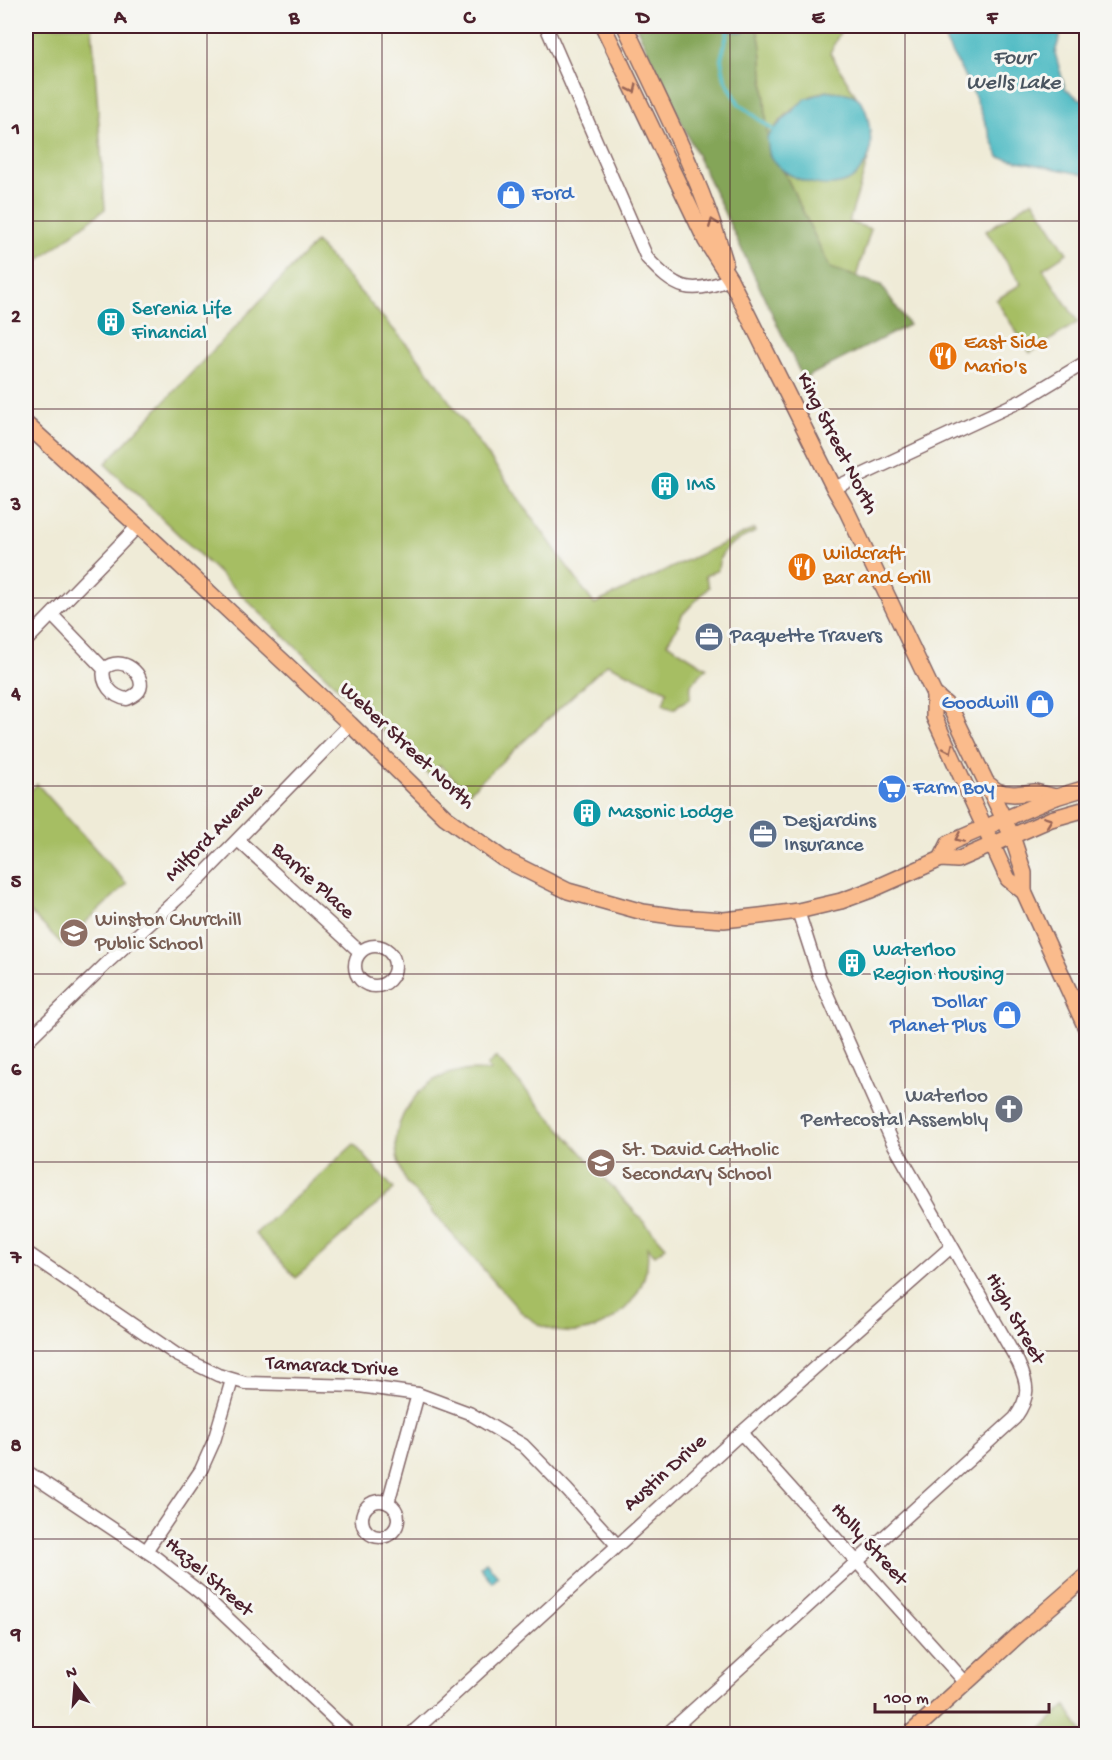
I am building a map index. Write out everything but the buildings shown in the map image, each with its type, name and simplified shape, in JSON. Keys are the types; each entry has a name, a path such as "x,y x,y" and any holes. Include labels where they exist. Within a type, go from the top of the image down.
{"main road":[{"name":"King Street North","path":"603,26 706,241 730,279 834,488 846,507 934,694 951,709 1004,818 1024,873 1024,892 1086,1028"},
{"name":"King Street North","path":"625,26 698,184 730,279"},
{"name":"Weber Street North","path":"26,424 350,724 445,817 502,858 568,891 633,910 678,917 724,920 798,911 842,901 941,859 957,860 1051,819 1086,809"},
{"name":"King Street North","path":"934,694 934,717 986,826 1008,879 1024,892"},
{"path":"987,784 1004,793 1035,792 1056,797"},
{"name":"Weber Street North","path":"941,859 949,843 1056,797 1086,788"},
{"path":"910,1734 1086,1576"}],"street":[{"path":"546,26 647,258 664,277 682,287 702,289 730,279"},
{"path":"834,488 1023,400 1086,362"},
{"path":"26,641 138,526"},
{"path":"52,615 104,669"},
{"name":"Milford Avenue","path":"26,1042 110,960 193,885 350,724"},
{"name":"Barrie Place","path":"238,840 360,952"},
{"name":"High Street","path":"667,1734 1015,1418 1027,1397 1024,1376 1018,1362 893,1143 819,976 798,911"},
{"name":"Austin Drive","path":"411,1734 617,1545 951,1247"},
{"name":"Tamarack Drive","path":"26,1252 177,1355 232,1380 245,1383 359,1386 418,1394 469,1413 523,1445 617,1545"},
{"path":"146,1551 201,1470 214,1441 232,1380"},
{"path":"388,1503 418,1394"},
{"name":"Holly Street","path":"741,1434 966,1683"},
{"name":"Hazel Street","path":"26,1471 146,1551 202,1594 350,1734"}],"green space":[{"path":"26,26 92,26 105,209 26,270"},
{"path":"636,26 725,26 728,31 744,32 752,26 757,26 761,47 769,155 784,172 830,268 881,285 909,325 803,379"},
{"path":"757,26 843,26 830,53 856,96 830,91 818,93 801,102 785,116 767,138 761,47"},
{"path":"870,153 849,222 871,229 856,277 830,268 784,172 802,180 863,166"},
{"path":"1033,200 1067,253 1043,269 1078,322 1030,353 996,300 1021,284 986,231"},
{"path":"316,242 417,356 594,604 754,529 755,532 730,545 722,555 718,570 705,576 709,587 682,615 667,643 707,668 691,684 690,699 674,709 663,704 667,691 607,664 468,793 440,765 430,776 105,464"},
{"path":"37,784 127,884 62,944 26,908 26,795"},
{"path":"496,1057 666,1247 655,1255 647,1247 646,1270 633,1299 623,1311 596,1328 581,1332 549,1329 521,1312 405,1181 402,1173 396,1149 397,1131 403,1115 417,1095 426,1086 445,1075 466,1071 491,1071 487,1066"},
{"path":"354,1144 394,1189 296,1278 255,1234"},
{"path":"1066,1706 1083,1734 1035,1734"}],"water":[{"path":"725,26 752,26 744,32 728,31"},
{"name":"Four Wells Lake","path":"938,26 1063,26 1055,53 1065,88 1078,98 1086,100 1086,175 999,157 971,87"},
{"path":"828,91 849,94 860,100 868,121 871,146 867,160 855,176 848,181 828,185 805,181 785,171 770,156 767,138 805,99"},
{"path":"486,1562 498,1576 492,1582 480,1567"}],"waterway":[{"path":"728,31 721,59 725,79 739,104 773,130"}],"place":[{"name":"Ford","path":"511,195"},
{"name":"Serenia Life Financial","path":"111,322"},
{"name":"East Side Mario's","path":"943,356"},
{"name":"IMS","path":"665,486"},
{"name":"Wildcraft Bar and Grill","path":"802,567"},
{"name":"Paquette Travers","path":"709,637"},
{"name":"Goodwill","path":"1040,704"},
{"name":"Farm Boy","path":"892,789"},
{"name":"Masonic Lodge","path":"587,813"},
{"name":"Desjardins Insurance","path":"763,834"},
{"name":"Winston Churchill Public School","path":"74,933"},
{"name":"Waterloo Region Housing","path":"852,963"},
{"name":"Dollar Planet Plus","path":"1007,1015"},
{"name":"Waterloo Pentecostal Assembly","path":"1009,1109"},
{"name":"St. David Catholic Secondary School","path":"601,1163"}]}
